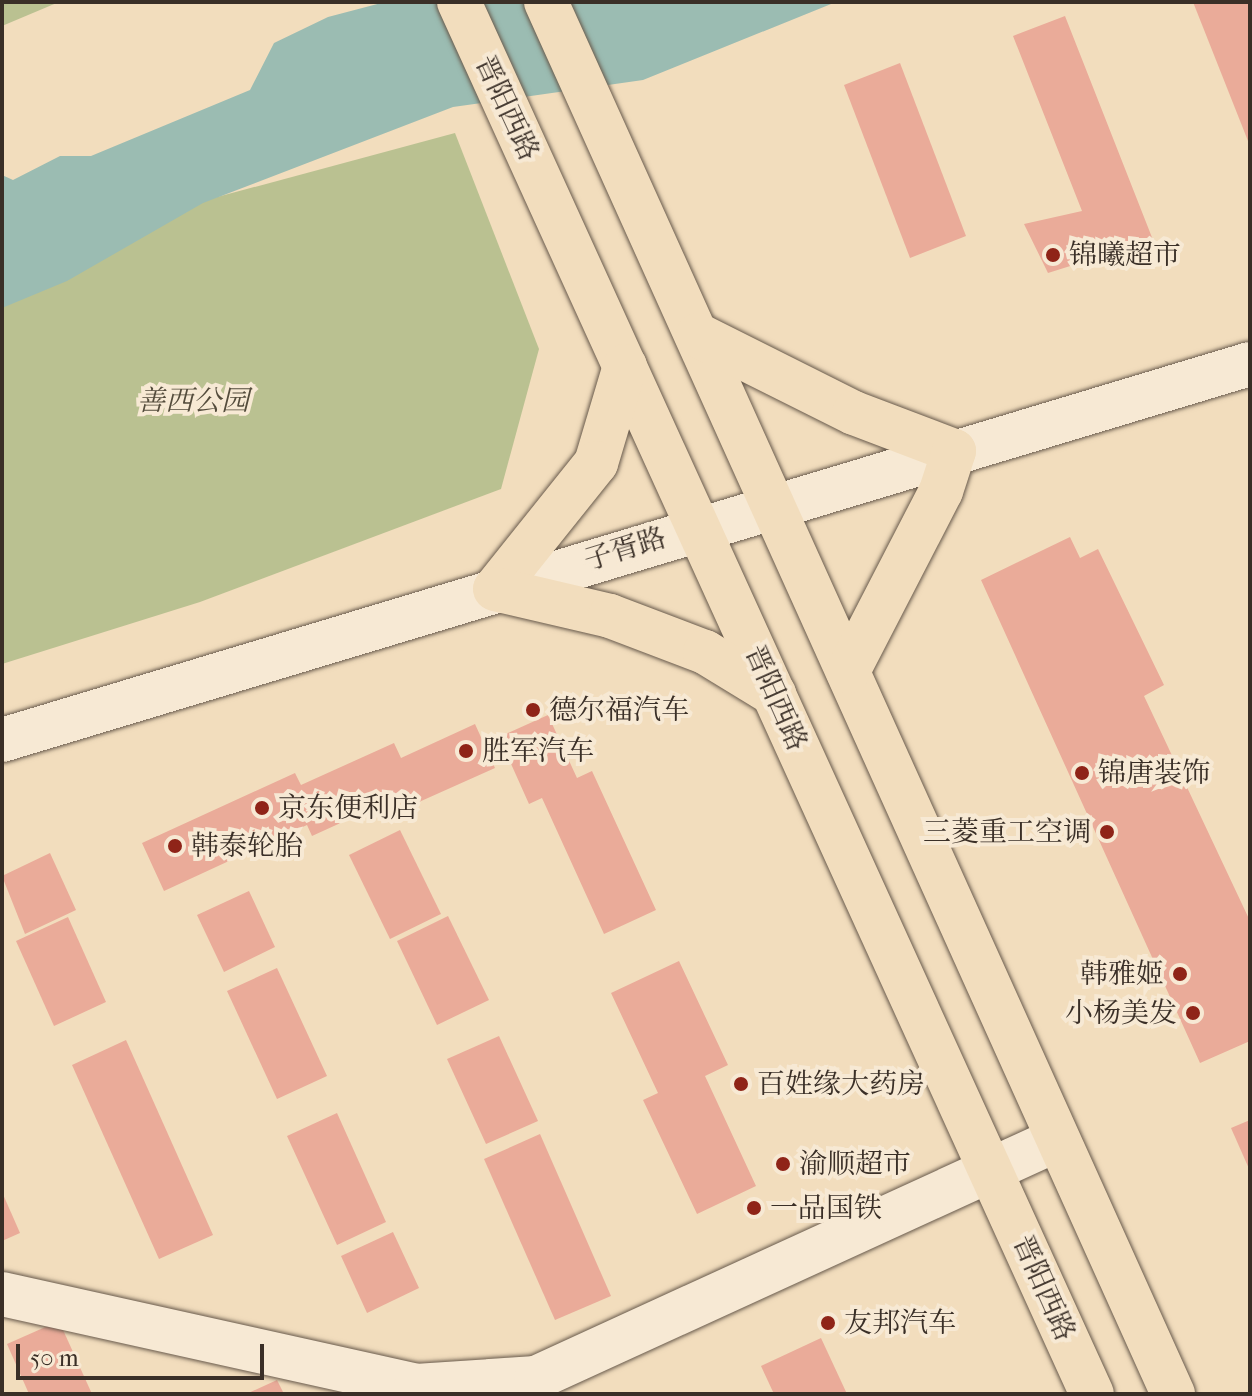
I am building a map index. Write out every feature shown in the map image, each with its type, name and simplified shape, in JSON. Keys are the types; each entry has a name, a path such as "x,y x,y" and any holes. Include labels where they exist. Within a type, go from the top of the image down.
{"main road":[{"name":"晋阳西路","path":"459,2 1092,1394"},
{"path":"546,2 1173,1394"},
{"path":"698,335 854,413 954,451 941,491 848,671"},
{"path":"625,366 596,463 495,589 610,616 705,652 774,694"}],"street":[{"name":"子胥路","path":"2,740 774,503 1250,364"},
{"path":"2,1294 416,1386 536,1378 992,1173 1056,1140"}],"green space":[{"path":"2,2 59,2 2,26"},
{"name":"善西公园","path":"455,133 539,349 501,489 200,602 2,664 2,255"}],"water":[{"path":"385,2 836,2 643,80 453,107 203,203 67,281 2,308 2,175 13,180 60,156 91,156 250,90 274,43 328,17"}],"building":[{"path":"1193,2 1250,2 1250,146"},
{"path":"1065,16 1153,240 1048,273 1024,224 1082,211 1013,36"},
{"path":"900,63 966,236 910,258 844,85"},
{"path":"1070,537 1080,558 1098,549 1164,685 1144,696 1250,921 1250,1041 1200,1063 981,580"},
{"path":"548,715 577,778 592,771 656,910 604,934 542,798 529,804 499,737"},
{"path":"475,724 495,768 410,806 404,794 312,836 307,825 164,891 142,843 295,773 301,785 394,743 401,758"},
{"path":"400,830 441,914 390,939 349,855"},
{"path":"50,853 76,910 25,934 2,876"},
{"path":"249,891 275,947 224,972 197,915"},
{"path":"448,916 489,1000 437,1025 397,941"},
{"path":"68,917 106,1002 54,1026 16,941"},
{"path":"679,961 728,1065 705,1076 756,1186 697,1214 643,1100 658,1093 611,993"},
{"path":"277,968 327,1076 277,1099 227,991"},
{"path":"499,1036 538,1121 486,1144 447,1059"},
{"path":"126,1040 213,1235 159,1259 72,1065"},
{"path":"337,1113 386,1222 337,1245 287,1136"},
{"path":"1250,1120 1250,1171 1231,1128"},
{"path":"540,1134 611,1296 555,1320 484,1159"},
{"path":"2,1192 20,1233 2,1241"},
{"path":"393,1232 419,1288 367,1313 341,1256"},
{"path":"59,1321 92,1394 29,1394 7,1344"},
{"path":"821,1338 847,1394 774,1394 761,1366"},
{"path":"277,1380 284,1394 246,1394"}],"place":[{"name":"锦曦超市","path":"1053,255"},
{"name":"德尔福汽车","path":"533,710"},
{"name":"胜军汽车","path":"466,751"},
{"name":"锦唐装饰","path":"1082,773"},
{"name":"京东便利店","path":"262,808"},
{"name":"三菱重工空调","path":"1107,832"},
{"name":"韩泰轮胎","path":"175,846"},
{"name":"韩雅姬","path":"1180,974"},
{"name":"小杨美发","path":"1193,1013"},
{"name":"百姓缘大药房","path":"741,1084"},
{"name":"渝顺超市","path":"783,1164"},
{"name":"一品国铁","path":"754,1208"},
{"name":"友邦汽车","path":"828,1323"}]}
